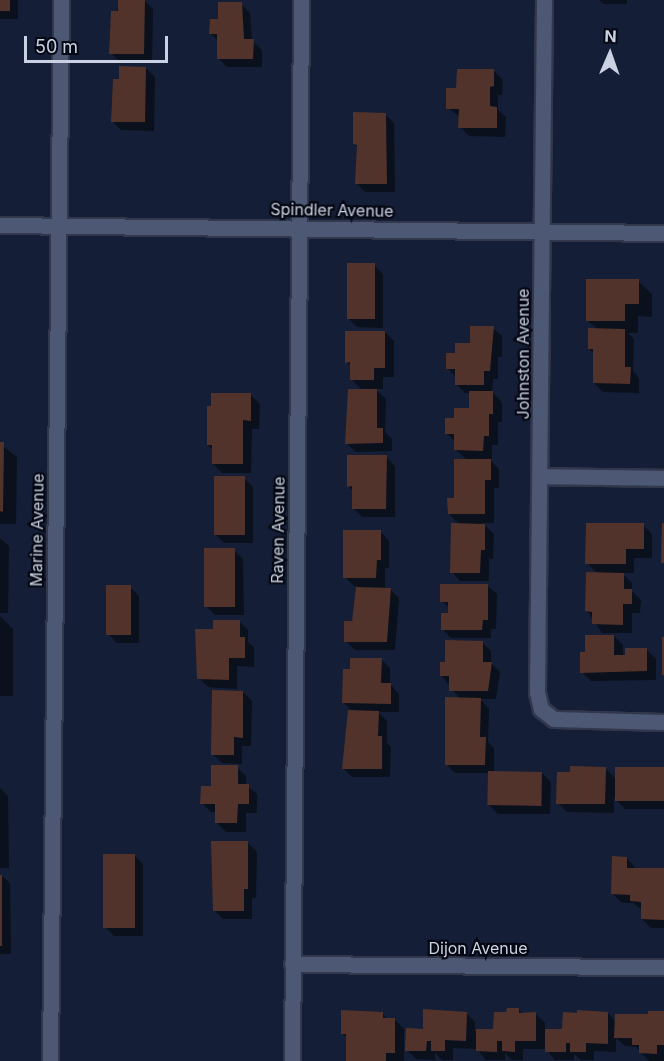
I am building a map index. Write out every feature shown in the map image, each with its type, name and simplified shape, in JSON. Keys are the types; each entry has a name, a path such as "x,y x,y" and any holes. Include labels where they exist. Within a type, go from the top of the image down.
{"street":[{"name":"Marine Avenue","path":"50,1061 61,0"},
{"name":"Raven Avenue","path":"292,1061 301,0"},
{"name":"Johnston Avenue","path":"544,0 537,692 541,708 554,719 664,722"},
{"name":"Spindler Avenue","path":"0,225 664,232"},
{"path":"540,476 664,478"},
{"name":"Dijon Avenue","path":"292,964 664,967"}],"building":[{"path":"0,0 10,0 10,11 0,11"},
{"path":"118,0 145,0 144,54 109,54 111,11 118,11"},
{"path":"218,2 242,2 244,39 254,39 253,59 217,59 217,34 209,34 210,19 218,19"},
{"path":"119,66 146,67 145,122 111,122 113,79 119,79"},
{"path":"457,69 494,69 494,86 490,87 490,106 497,107 497,128 458,128 459,109 446,109 446,88 456,88"},
{"path":"353,112 386,113 387,184 355,184 357,145 353,144"},
{"path":"347,263 375,263 375,319 347,319"},
{"path":"586,279 639,279 639,304 625,304 625,321 586,321"},
{"path":"470,326 494,326 490,371 484,371 484,385 455,385 455,369 446,369 446,353 455,353 455,343 470,343"},
{"path":"588,328 625,329 625,367 631,367 630,384 593,383 593,349 588,349"},
{"path":"345,331 385,331 385,368 374,368 374,380 350,380 350,362 345,363"},
{"path":"348,389 377,389 377,428 383,428 383,443 345,444"},
{"path":"469,391 493,391 493,414 489,414 489,436 484,436 483,451 454,450 454,434 445,434 445,418 454,418 454,408 469,408"},
{"path":"211,393 251,393 251,421 243,420 243,464 212,464 212,445 207,445 207,406 211,406"},
{"path":"0,442 4,442 3,512 0,511"},
{"path":"347,455 387,455 386,509 352,509 352,486 347,487"},
{"path":"454,459 491,459 491,480 485,480 485,514 448,514 447,498 454,498"},
{"path":"214,476 245,476 245,535 214,535"},
{"path":"451,523 485,524 485,550 481,550 480,573 450,573"},
{"path":"586,523 644,523 644,549 626,549 626,564 585,564"},
{"path":"662,523 664,523 664,563 661,563"},
{"path":"343,530 381,530 381,560 377,560 376,578 343,578"},
{"path":"204,548 235,548 235,607 204,607"},
{"path":"586,572 624,573 624,589 632,589 632,604 623,604 623,625 592,624 592,612 585,611"},
{"path":"440,584 488,584 488,620 483,620 482,630 441,630 441,613 448,613 448,602 440,602"},
{"path":"106,585 131,585 131,635 106,635"},
{"path":"356,587 391,588 387,642 344,642 344,621 352,621"},
{"path":"213,620 240,620 240,637 245,637 245,658 229,658 229,680 197,679 195,629 213,629"},
{"path":"585,635 614,635 614,655 625,655 625,648 647,648 647,671 580,673 580,652 585,652"},
{"path":"662,637 664,637 664,675 662,675"},
{"path":"445,640 483,641 483,662 492,662 488,691 449,691 449,676 440,676 440,662 445,662"},
{"path":"350,658 382,658 381,683 391,683 391,704 342,703 343,669 350,669"},
{"path":"212,690 243,691 243,738 234,737 234,755 211,755"},
{"path":"445,697 481,698 480,737 486,737 485,765 445,765"},
{"path":"348,710 379,711 378,736 382,736 382,769 342,769"},
{"path":"211,765 238,765 238,784 249,784 249,804 238,804 237,823 215,823 215,804 200,804 201,786 211,786"},
{"path":"570,766 606,767 605,804 556,804 557,772 570,772"},
{"path":"615,767 664,767 664,801 615,801"},
{"path":"488,771 542,772 541,806 487,805"},
{"path":"211,841 248,841 248,889 244,889 244,911 213,911"},
{"path":"103,854 135,854 135,928 103,928"},
{"path":"612,856 627,857 627,868 664,868 664,920 641,919 641,902 630,901 630,895 611,894"},
{"path":"0,875 2,875 2,946 0,946"},
{"path":"507,1008 519,1008 519,1013 536,1012 536,1041 515,1041 515,1052 502,1051 502,1041 497,1041 497,1052 476,1051 476,1029 493,1029 494,1012 506,1012"},
{"path":"423,1009 467,1012 466,1041 445,1040 445,1051 431,1051 431,1041 427,1041 426,1051 405,1051 406,1028 423,1029"},
{"path":"341,1010 383,1012 383,1018 395,1018 395,1053 386,1053 386,1061 346,1061 346,1034 341,1034"},
{"path":"577,1010 608,1012 608,1044 586,1043 586,1052 570,1052 570,1043 566,1043 566,1052 545,1052 545,1029 562,1029 563,1012 577,1013"},
{"path":"648,1011 664,1011 664,1045 657,1045 657,1054 639,1053 639,1045 632,1045 632,1038 614,1038 615,1014 648,1014"}]}
